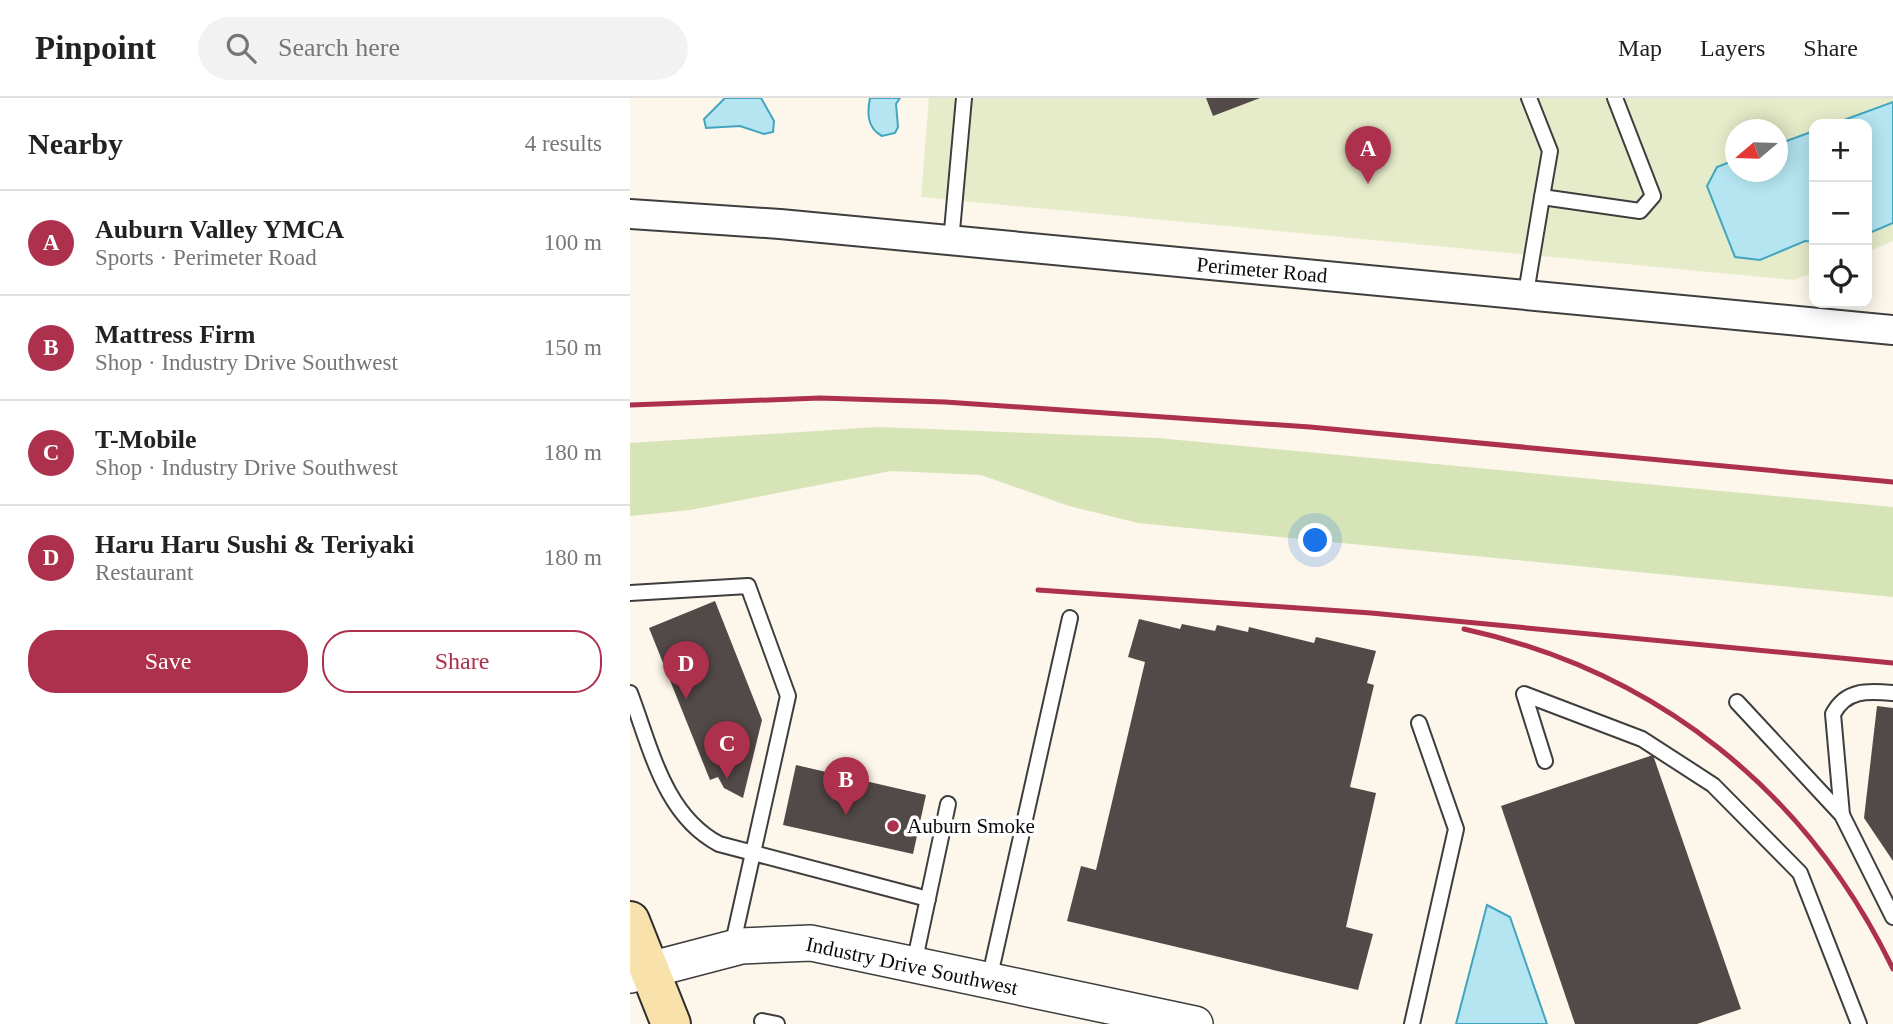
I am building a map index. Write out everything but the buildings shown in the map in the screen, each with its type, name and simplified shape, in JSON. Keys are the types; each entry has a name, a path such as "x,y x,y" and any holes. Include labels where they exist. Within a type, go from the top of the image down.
{"main road":[{"path":"630,920 641,971 671,1024"}],"street":[{"name":"Perimeter Road","path":"630,214 726,219 1893,330"},
{"name":"Industry Drive Southwest","path":"641,971 732,948 760,944 811,943 1195,1024"}],"lane":[{"path":"951,242 964,98"},
{"path":"1526,293 1550,151 1529,98"},
{"path":"1542,197 1640,211 1653,196 1615,98"},
{"path":"630,593 748,586 788,696 732,948"},
{"path":"989,982 1070,618"},
{"path":"1842,815 1833,715 1839,703 1853,694 1867,691 1893,693"},
{"path":"1545,761 1524,694 1642,739 1713,785 1800,873 1859,1024"},
{"path":"632,702 668,791 684,817 712,841 928,900"},
{"path":"1737,702 1842,815 1893,917"},
{"path":"1412,1024 1456,828 1419,723"},
{"path":"914,965 948,804"},
{"path":"764,1024 762,1021 777,1024"}],"green space":[{"path":"929,98 1893,98 1893,241 1872,250 1872,119 1809,119 1809,274 1794,280 921,197"},
{"path":"878,427 1157,438 1893,507 1893,597 1138,523 1069,506 981,475 891,471 690,510 630,516 630,443"}],"water":[{"path":"725,98 761,98 774,121 773,132 764,134 740,126 706,128 704,119"},
{"path":"870,98 900,98 896,104 898,127 895,133 882,136 873,129 869,115"},
{"path":"1893,102 1893,223 1872,232 1872,119 1847,119"},
{"path":"1809,133 1809,241 1760,260 1735,257 1707,186 1717,167 1725,164 1725,182 1788,182 1788,140"},
{"path":"1487,905 1510,917 1547,1024 1456,1024"}],"railway":[{"path":"630,405 820,398 945,402 1310,427 1893,482"},
{"path":"1038,590 1371,613 1893,663"},
{"path":"1464,629 1534,648 1600,675 1662,708 1719,748 1770,794 1817,847 1858,905 1893,969"}],"place":[{"name":"Auburn Valley YMCA","path":"1368,184"},
{"name":"Haru Haru Sushi & Teriyaki","path":"686,699"},
{"name":"T-Mobile","path":"727,779"},
{"name":"Mattress Firm","path":"846,815"},
{"name":"Auburn Smoke","path":"893,826"}]}
